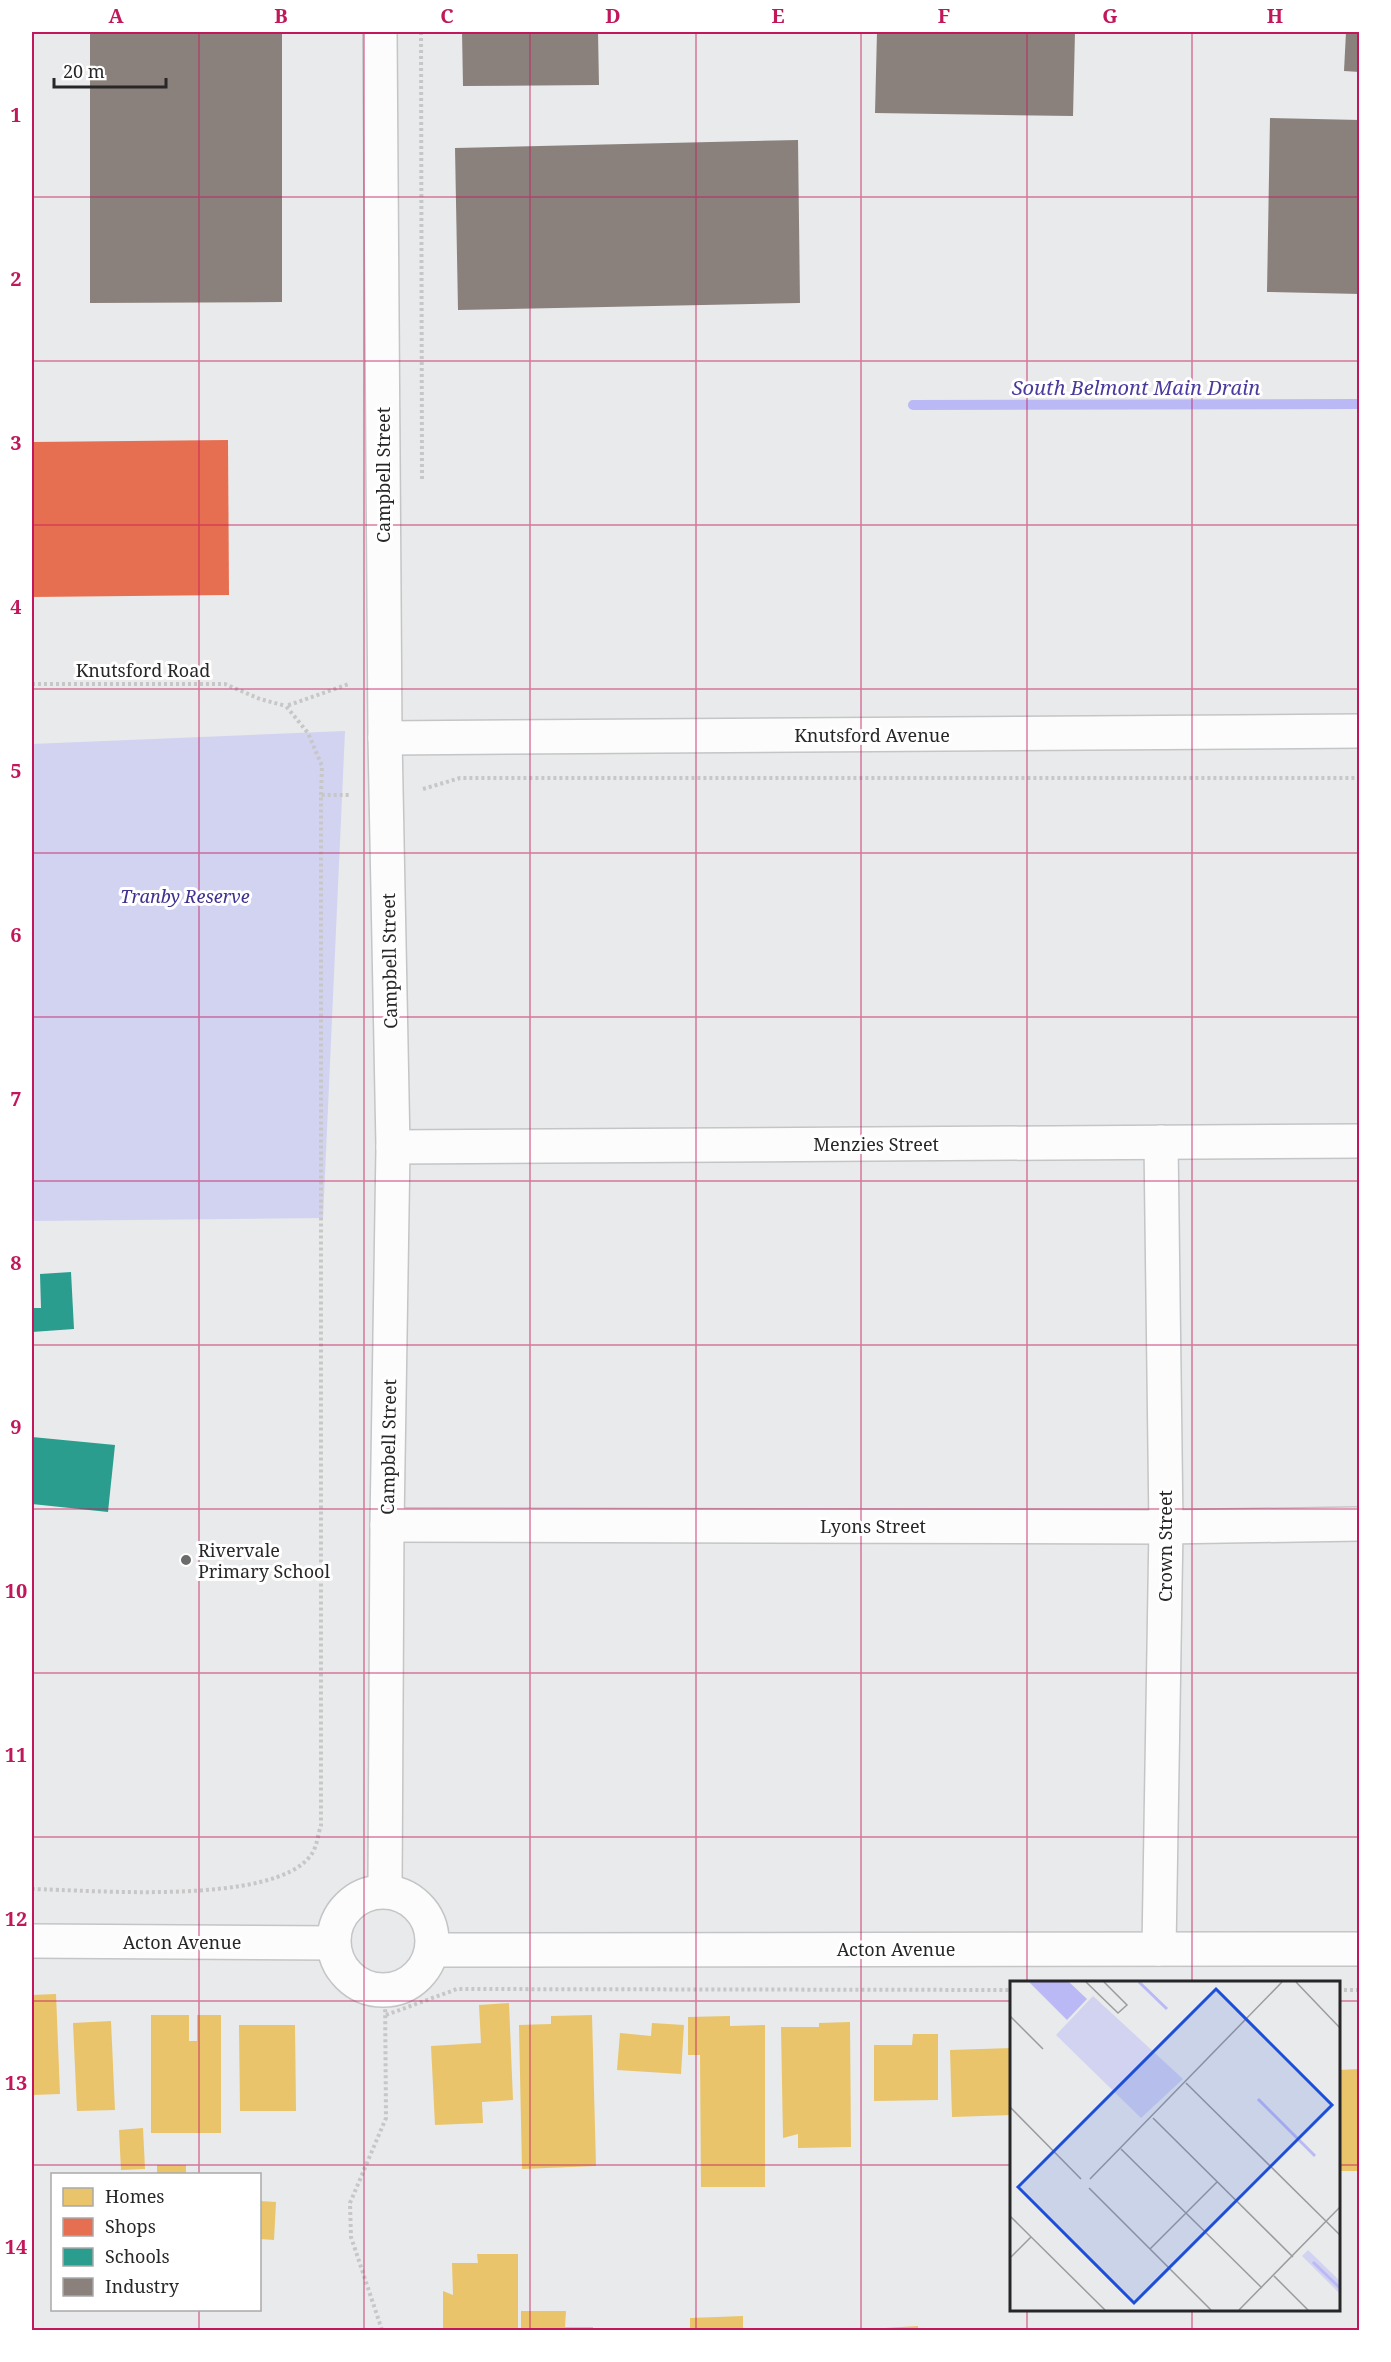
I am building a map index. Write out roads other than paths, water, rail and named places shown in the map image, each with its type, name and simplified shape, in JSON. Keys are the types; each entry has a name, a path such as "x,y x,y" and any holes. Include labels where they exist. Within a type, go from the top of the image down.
{"street":[{"name":"Campbell Street","path":"380,32 385,738 393,1147 387,1525 385,1890"},
{"name":"Knutsford Avenue","path":"385,738 1359,731"},
{"name":"Menzies Street","path":"393,1147 1359,1141"},
{"name":"Crown Street","path":"1159,1949 1166,1527 1161,1142"},
{"name":"Lyons Street","path":"387,1525 1166,1527 1359,1524"},
{"path":"385,1890 410,1898 430,1923 432,1950 424,1969 385,2003 358,1984 340,1966 333,1943 339,1917 356,1899 385,1890"},
{"name":"Acton Avenue","path":"32,1941 333,1943"},
{"name":"Acton Avenue","path":"432,1950 1359,1949"}],"waterway":[{"name":"South Belmont Main Drain","path":"913,405 1360,404"}],"place":[{"name":"Rivervale Primary School","path":"186,1560"}],"park label":[{"name":"Tranby Reserve","path":"185,896"}]}
